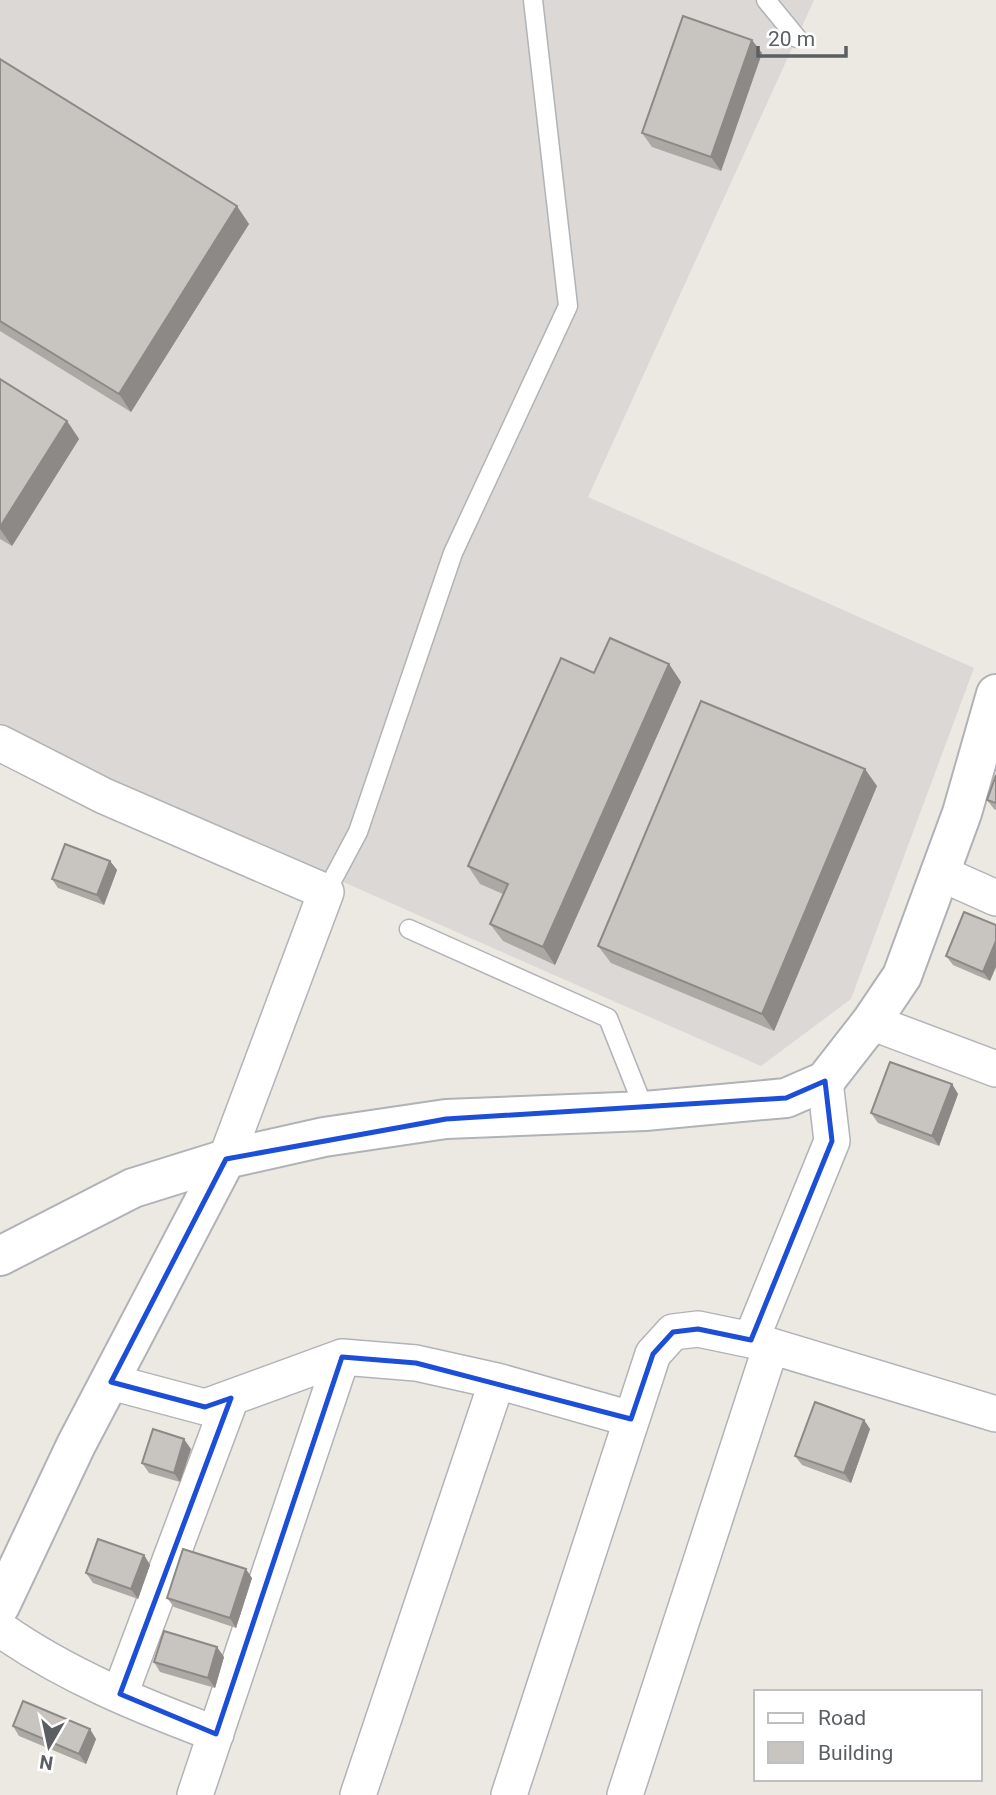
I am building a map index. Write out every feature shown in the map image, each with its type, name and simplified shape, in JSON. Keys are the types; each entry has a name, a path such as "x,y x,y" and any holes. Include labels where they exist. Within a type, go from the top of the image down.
{"main road":[{"path":"0,1256 133,1188 226,1160 324,1138 446,1119 645,1111 786,1098 825,1082 902,976 940,873 994,709"},
{"path":"0,1610 76,1445 226,1160"}],"street":[{"path":"0,743 104,796 326,892 226,1160"},
{"path":"940,873 996,898"},
{"path":"871,1022 996,1069"},
{"path":"625,1795 761,1343 832,1141 825,1082"},
{"path":"509,1795 653,1354 673,1332 698,1329 761,1343 996,1414"},
{"path":"111,1382 205,1407 342,1357 416,1363 497,1381 631,1419"},
{"path":"195,1795 342,1357"},
{"path":"358,1795 497,1381"},
{"path":"120,1694 231,1398"},
{"path":"0,1610 40,1657 216,1734"}],"lane":[{"path":"326,892 358,832 453,553 568,306 533,0"},
{"path":"766,0 797,38"},
{"path":"409,929 608,1017 645,1111"}],"highlighted area":[{"path":"825,1081 832,1141 751,1340 698,1329 673,1332 653,1354 631,1419 416,1363 342,1357 216,1734 120,1694 231,1398 205,1407 111,1382 226,1159 446,1119 786,1098"}],"shaded area":[{"path":"0,0 814,0 588,497 974,668 851,999 761,1066 0,731"}],"building":[{"path":"683,16 752,40 711,157 642,133"},
{"path":"0,59 237,206 119,394 0,321"},
{"path":"0,379 67,421 0,527"},
{"path":"610,638 669,664 543,947 490,924 508,884 468,866 561,658 594,673"},
{"path":"701,701 865,769 762,1014 598,946"},
{"path":"996,775 996,803 987,800"},
{"path":"65,844 110,861 97,895 52,879"},
{"path":"964,912 996,925 996,941 983,972 946,956"},
{"path":"890,1062 952,1084 932,1136 871,1113"},
{"path":"815,1402 864,1420 844,1473 795,1456"},
{"path":"153,1429 184,1439 174,1473 142,1463"},
{"path":"98,1539 144,1555 131,1589 86,1573"},
{"path":"183,1549 246,1569 230,1618 167,1598"},
{"path":"164,1631 217,1647 208,1678 154,1662"},
{"path":"23,1701 90,1729 79,1754 13,1726"}]}
